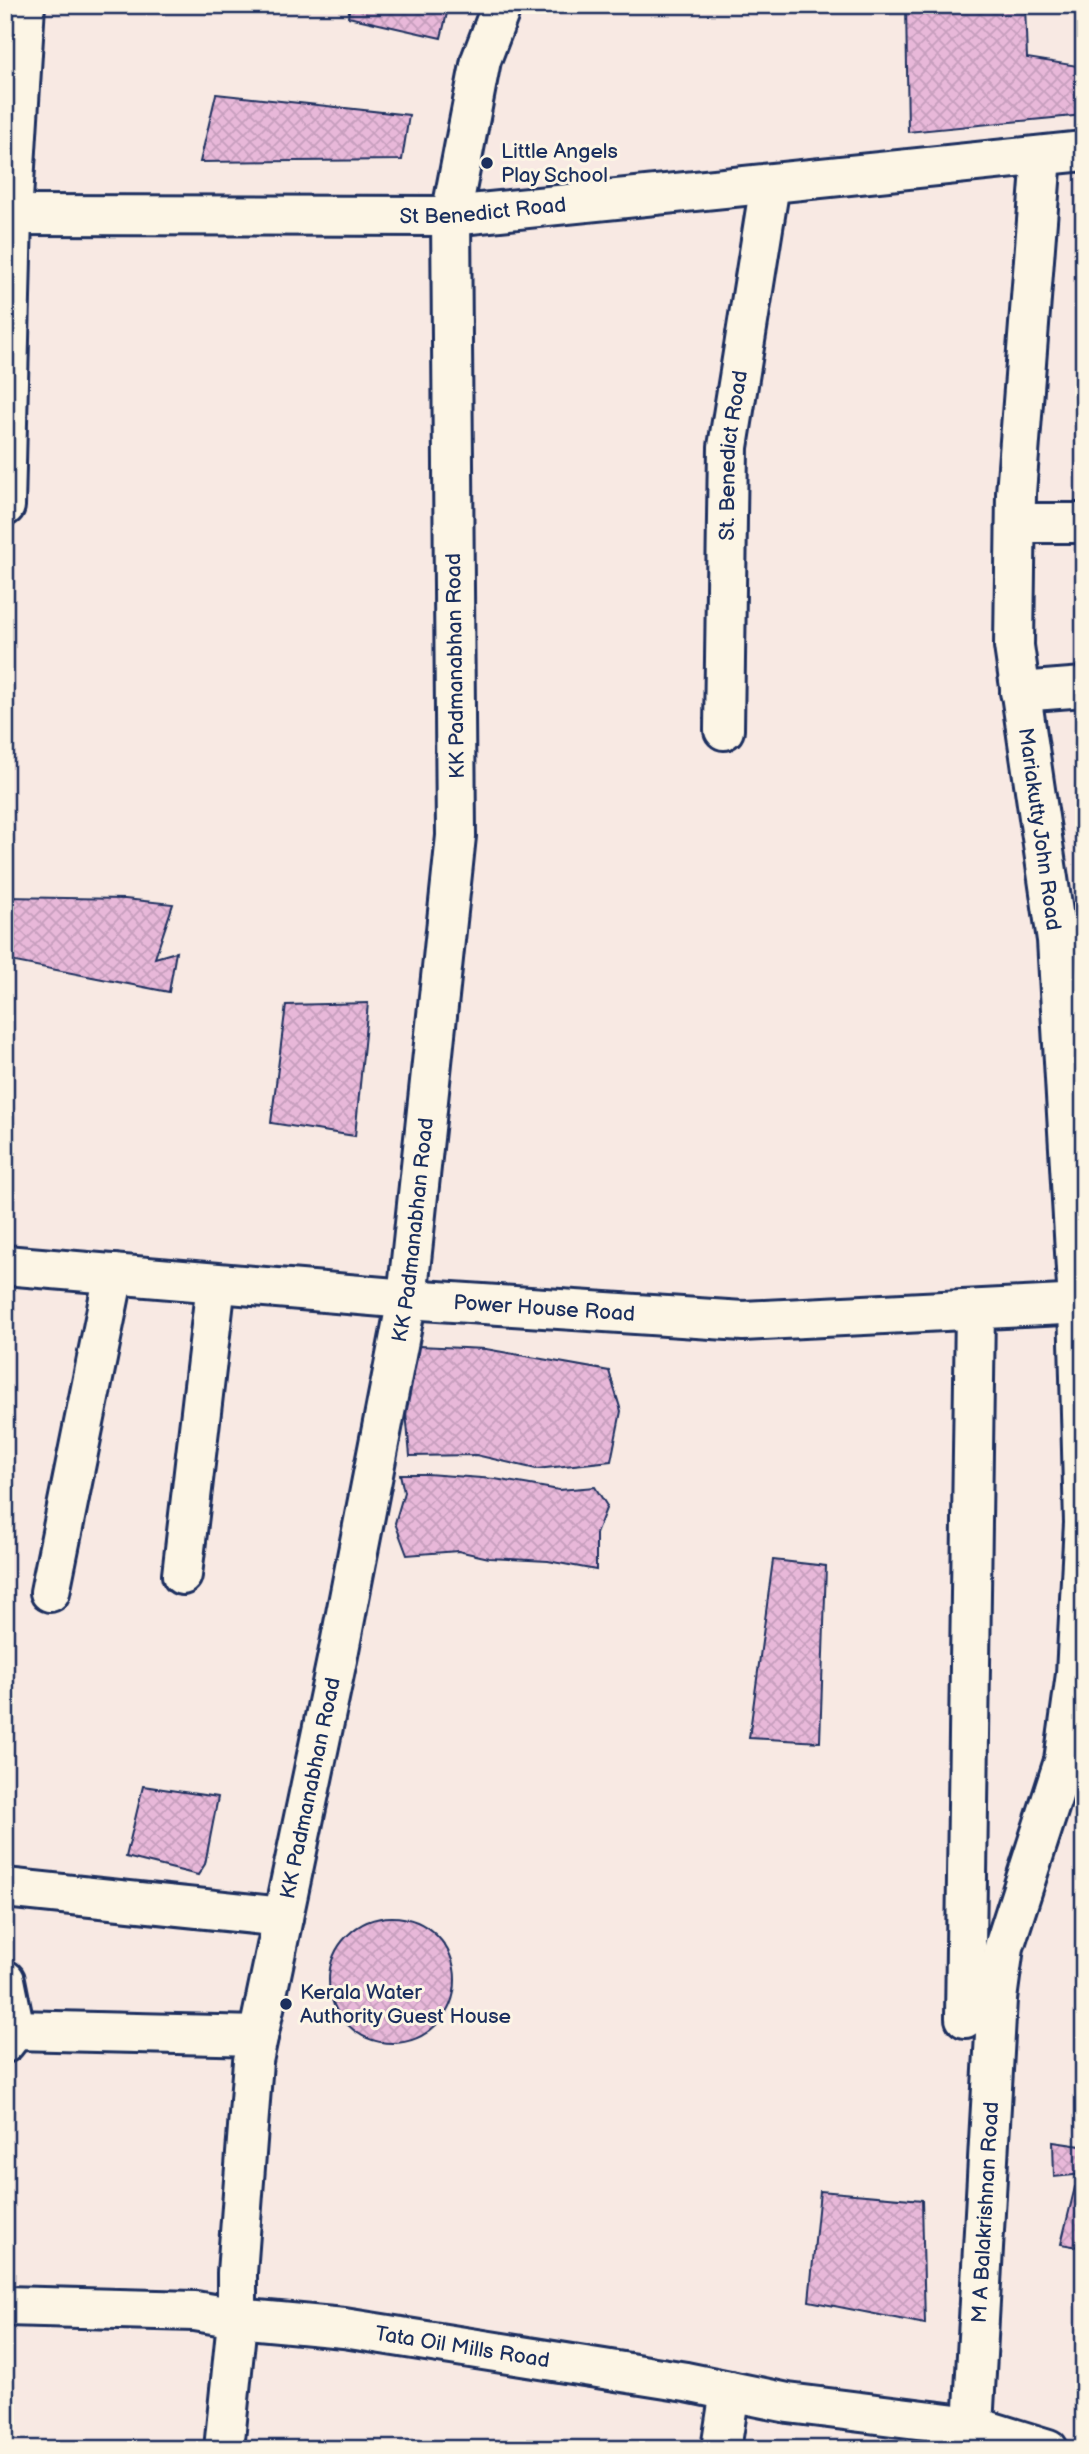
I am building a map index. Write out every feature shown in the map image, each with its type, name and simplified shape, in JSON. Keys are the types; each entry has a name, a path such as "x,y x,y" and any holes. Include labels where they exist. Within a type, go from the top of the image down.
{"street":[{"path":"5,506 9,215 25,5"},
{"name":"KK Padmanabhan Road","path":"223,2449 237,2318 237,2273 253,2062 335,1668 407,1299 456,836 451,216 481,60 502,5"},
{"name":"St Benedict Road","path":"9,215 451,216 1084,151"},
{"name":"Mariakutty John Road","path":"1042,156 1016,523 1014,646 1057,940 1081,1304 1084,1523 1080,1675"},
{"name":"St. Benedict Road","path":"723,730 728,447 770,184"},
{"path":"1016,523 1084,523"},
{"path":"1020,692 1084,687"},
{"name":"Power House Road","path":"5,1265 407,1299 743,1321 1081,1304"},
{"path":"50,1592 114,1274"},
{"path":"182,1575 216,1283"},
{"path":"965,2018 975,1310"},
{"name":"M A Balakrishnan Road","path":"973,2426 997,1999 1004,1947 1064,1761 1080,1675"},
{"path":"5,1888 283,1917"},
{"path":"5,1980 10,2036 258,2036"},
{"name":"Tata Oil Mills Road","path":"5,2306 195,2311 237,2318 344,2328 672,2380 788,2403 973,2426 1048,2449"},
{"path":"721,2449 730,2391"}],"building":[{"path":"350,5 449,5 441,38 348,17"},
{"path":"906,5 1025,5 1027,58 1084,67 1084,115 908,132"},
{"path":"216,94 409,115 402,160 200,162"},
{"path":"5,897 125,899 173,904 155,958 176,952 169,992 5,960"},
{"path":"368,1003 355,1136 271,1123 286,1005"},
{"path":"418,1346 486,1349 609,1371 621,1411 611,1461 536,1469 476,1455 410,1456 405,1401"},
{"path":"400,1474 495,1479 559,1490 595,1487 607,1506 596,1534 596,1570 548,1561 489,1558 458,1551 407,1555 395,1523 404,1492"},
{"path":"773,1560 826,1566 820,1742 749,1738"},
{"path":"143,1786 218,1797 205,1864 198,1875 126,1857"},
{"path":"392,1917 416,1921 437,1935 451,1956 455,1980 451,2004 437,2025 416,2039 392,2043 368,2039 347,2025 333,2004 329,1980 333,1956 347,1935 368,1921"},
{"path":"1082,2117 1084,2174 1054,2177 1053,2142 1081,2146"},
{"path":"1075,2187 1084,2188 1084,2248 1061,2244"},
{"path":"820,2191 922,2200 925,2324 809,2301"}],"place":[{"name":"Little Angels Play School","path":"487,163"},
{"name":"Kerala Water Authority Guest House","path":"286,2004"}]}
